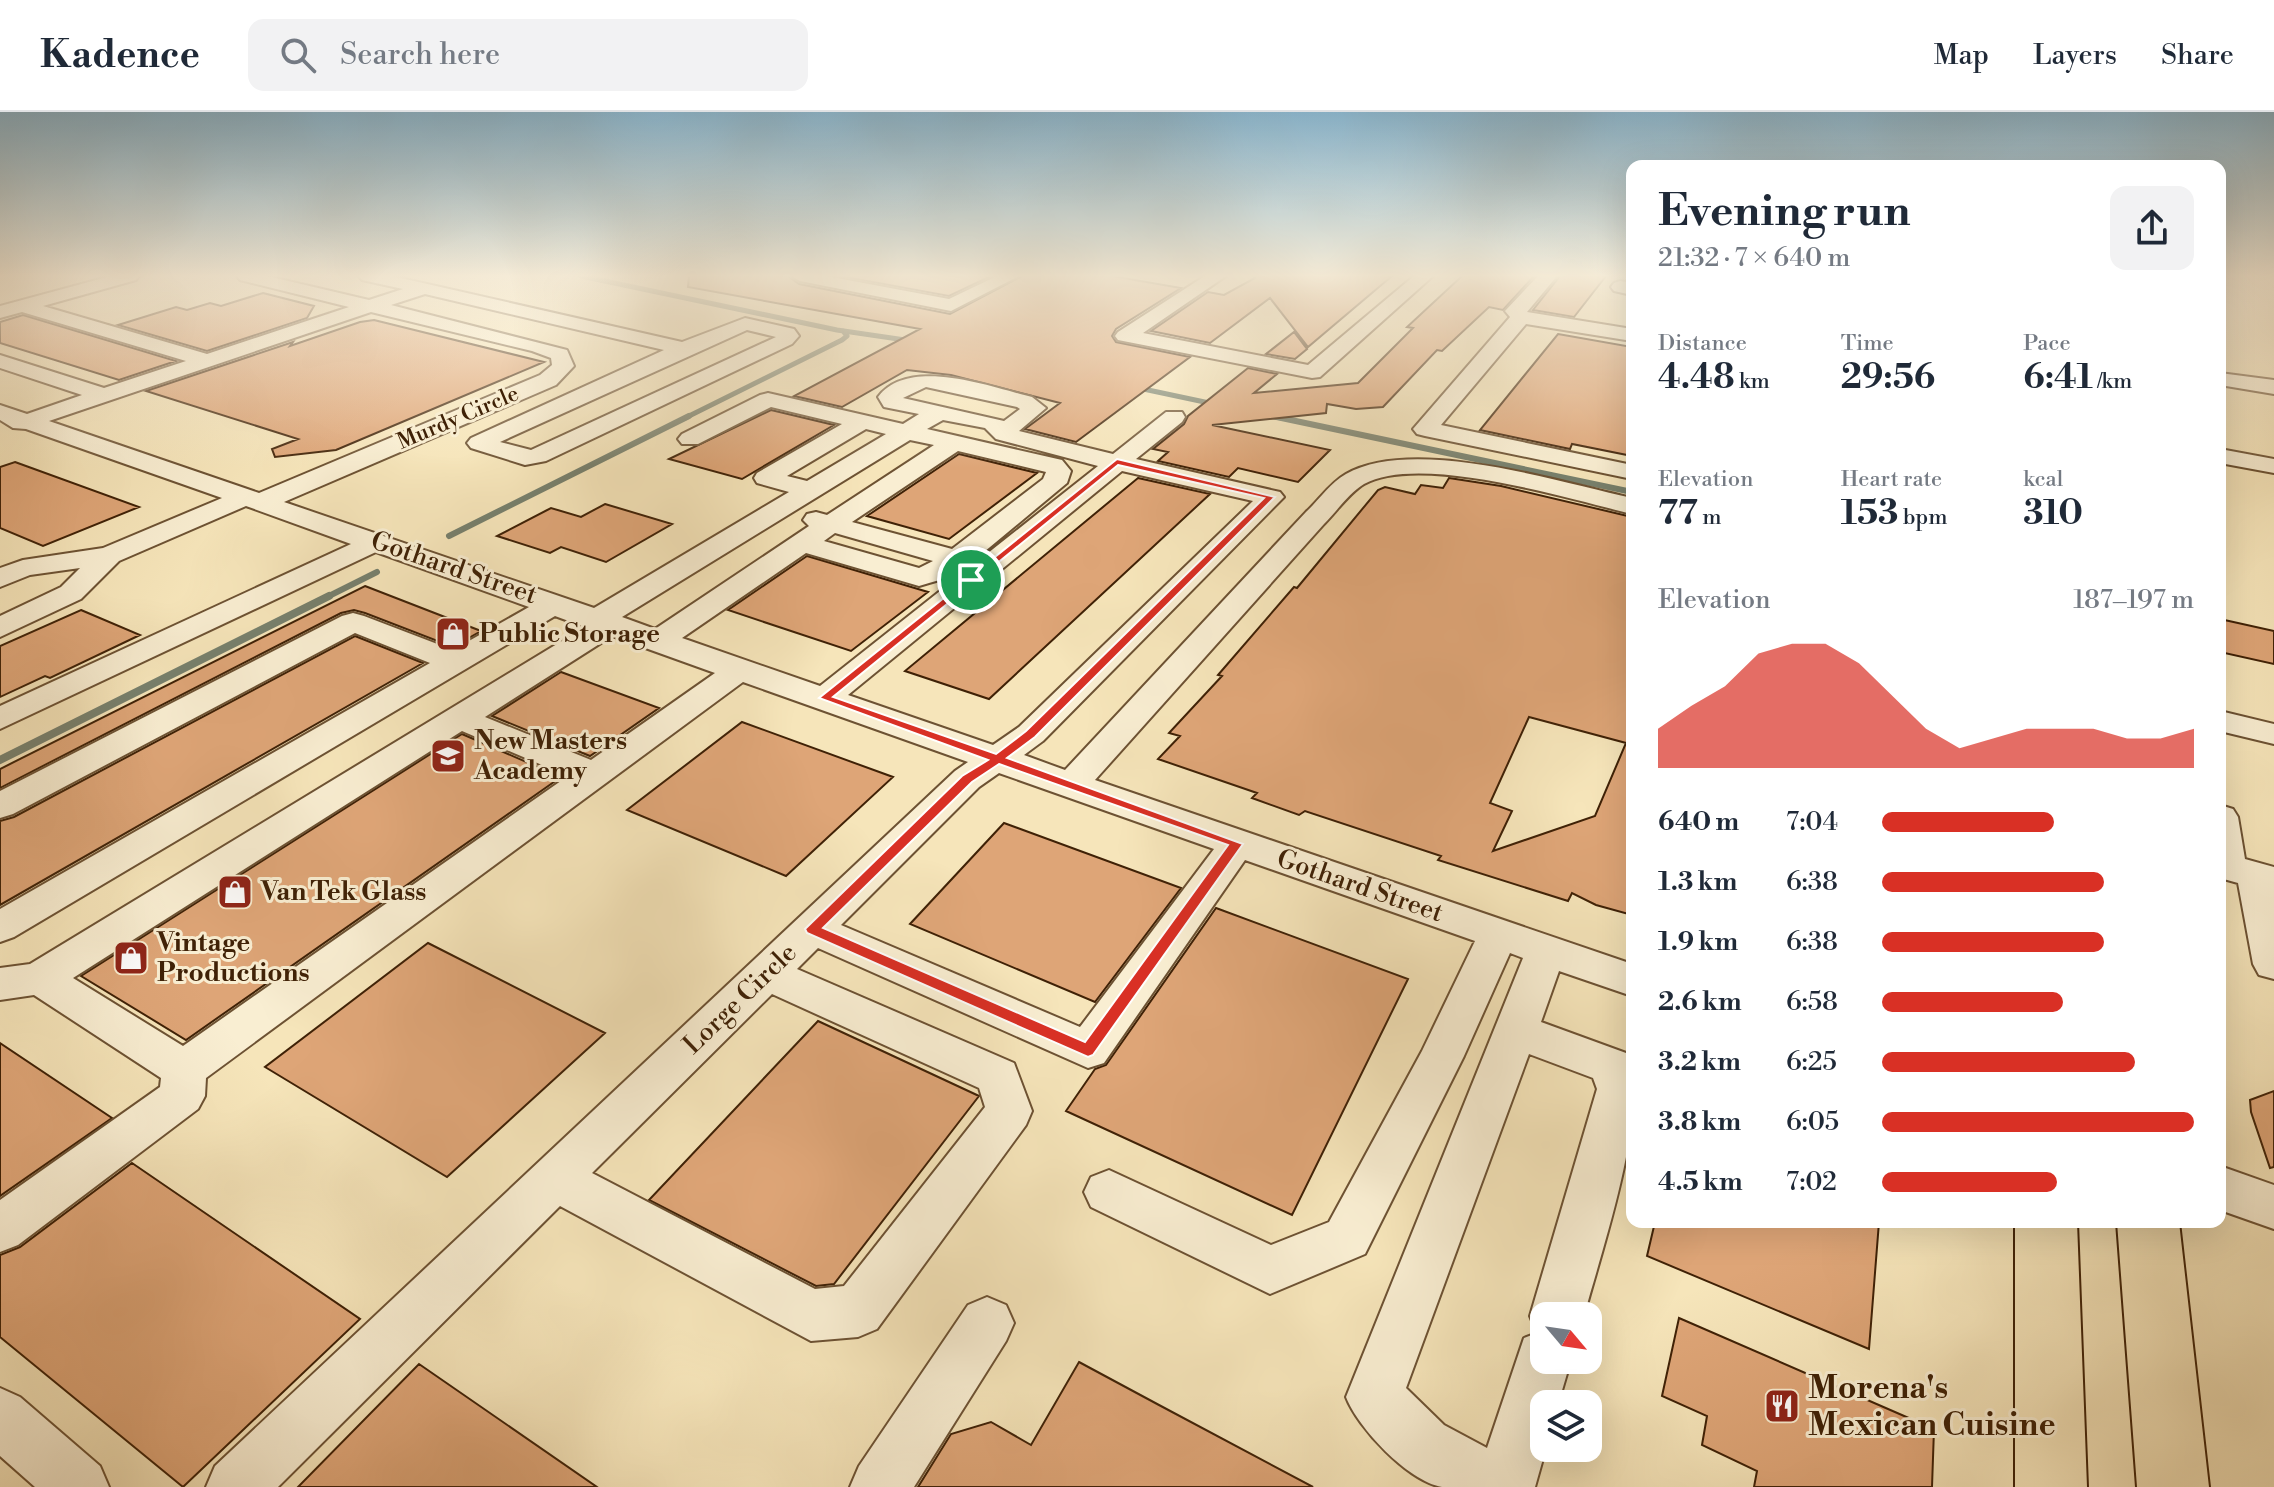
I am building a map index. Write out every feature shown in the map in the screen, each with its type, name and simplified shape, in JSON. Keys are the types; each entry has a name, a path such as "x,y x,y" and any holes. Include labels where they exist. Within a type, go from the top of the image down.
{"main road":[{"path":"2046,1228 2051,1487"},
{"path":"2149,1228 2173,1487"}],"street":[{"path":"138,340 206,360"},
{"path":"17,427 266,340"},
{"name":"Murdy Circle","path":"253,499 548,380 563,366 560,354 511,340"},
{"path":"646,340 684,349"},
{"path":"706,340 479,443 525,458 537,456 780,340"},
{"path":"1147,340 1312,372 1349,340"},
{"path":"1501,340 1425,429 1626,471"},
{"path":"0,361 104,395"},
{"path":"1003,432 1035,408 1024,402 925,380 908,385 889,397 892,402 993,423 1003,432 1117,462"},
{"path":"2226,380 2274,387"},
{"path":"690,439 768,400 1053,465 1059,471 1054,483 932,575 919,577 802,543"},
{"path":"20,981 459,718 778,509 939,412"},
{"path":"825,698 1174,417"},
{"path":"810,490 766,478 862,422"},
{"name":"Gothard Street","path":"17,427 253,499 1626,978"},
{"path":"659,640 729,590 954,443"},
{"path":"2226,457 2274,466"},
{"name":"Lorge Circle","path":"236,1487 967,779 1031,734 1271,497 1117,462"},
{"path":"1071,785 1315,518 1356,478 1395,467 1460,469 1626,505"},
{"path":"0,578 23,568 109,555 253,499"},
{"path":"778,509 953,558"},
{"path":"0,719 376,542"},
{"path":"0,628 71,593 109,555"},
{"path":"0,927 556,603"},
{"path":"0,806 353,622 456,662"},
{"path":"0,1229 182,1096 184,1070 741,669"},
{"path":"459,718 595,774"},
{"path":"2226,724 2266,741"},
{"path":"2226,831 2244,872 2274,964"},
{"path":"812,929 1088,1050 1237,844"},
{"path":"1109,1192 1270,1270 1347,1238 1442,1056 1498,935"},
{"path":"1539,1374 1503,1487 1423,1446 1374,1397 1455,1194 1546,951"},
{"path":"555,1178 811,1315 858,1311 1009,1111 998,1076 766,973"},
{"path":"20,981 184,1070"},
{"path":"1514,1030 1610,1066 1620,1089 1561,1302"},
{"path":"2226,1190 2274,1207"},
{"path":"880,1487 987,1323"},
{"path":"0,1417 79,1487"}],"building":[{"path":"0,340 107,340 176,361 119,380 0,343"},
{"path":"170,340 240,340 207,351"},
{"path":"307,340 456,340 544,362 336,450 275,457 272,449 298,439 146,391 293,342 290,346"},
{"path":"899,340 1115,340 1190,357 1076,442 1025,429 1060,403 951,375 907,370 842,407 794,396"},
{"path":"1284,340 1300,340 1307,349 1295,359 1266,354"},
{"path":"1303,340 1316,340 1308,347"},
{"path":"1401,340 1454,340 1442,351 1437,350 1383,407 1356,409 1327,404 1326,413 1212,425 1330,450 1298,482 1238,468 1229,477 1158,461 1168,452 1153,449 1184,424 1188,416 1248,368 1277,374 1254,393 1358,383"},
{"path":"1553,340 1593,340 1626,346 1626,455 1572,444 1570,449 1480,430"},
{"path":"771,410 834,425 742,479 669,459"},
{"path":"959,454 1037,473 949,539 867,516"},
{"path":"15,462 139,507 43,546 0,528 0,467"},
{"path":"1138,478 1210,494 989,699 905,671"},
{"path":"1449,478 1501,486 1626,516 1626,743 1626,913 1596,905 1572,893 1568,901 1438,860 1441,856 1305,811 1299,815 1252,798 1257,793 1158,759 1180,736 1169,733 1222,676 1218,675 1294,587 1297,588 1378,490 1385,487 1415,494 1421,485 1443,488","holes":["1529,717 1626,743 1595,816 1493,851 1512,811 1490,803"]},
{"path":"605,504 672,524 606,562 561,547 550,553 497,536 551,508 581,517"},
{"path":"807,556 928,592 851,651 728,610"},
{"path":"365,586 481,631 453,647 365,613 354,610 341,613 0,788 0,769"},
{"path":"81,610 140,635 50,678 45,676 0,697 0,646"},
{"path":"2226,620 2274,631 2274,664 2226,653"},
{"path":"355,636 423,663 0,905 0,821 14,817"},
{"path":"561,672 659,708 590,756 492,716"},
{"path":"742,722 893,777 786,876 627,810"},
{"path":"462,734 561,777 186,1040 81,976"},
{"path":"1004,823 1181,888 1095,1002 910,924"},
{"path":"1216,908 1408,979 1292,1215 1066,1111 1095,1069 1106,1065"},
{"path":"428,943 605,1033 447,1177 265,1067"},
{"path":"818,1021 979,1096 834,1284 816,1286 649,1200"},
{"path":"0,1043 112,1118 0,1196"},
{"path":"2274,1091 2274,1167 2270,1168 2251,1112 2250,1100"},
{"path":"132,1163 360,1319 183,1487 0,1337 0,1255 20,1247"},
{"path":"1654,1228 1879,1228 1869,1349 1647,1256"},
{"name":"Morena's Mexican Cuisine","path":"1679,1318 1934,1429 1932,1487 1754,1487 1757,1471 1702,1445 1707,1416 1662,1396"},
{"path":"1079,1362 1313,1487 918,1487 951,1434 991,1422 1031,1445"},
{"path":"419,1364 597,1487 298,1487"}],"waterway":[{"path":"685,418 842,340"},
{"path":"906,340 912,341"},
{"path":"1134,387 1214,404"},
{"path":"685,418 689,416"},
{"path":"1271,416 1281,418"},
{"path":"1272,416 1626,491"},
{"path":"449,536 685,418"},
{"path":"329,596 377,572"},
{"path":"0,760 329,596"},
{"path":"325,598 329,596"}],"place":[{"name":"Public Storage","path":"453,634"},
{"name":"New Masters Academy","path":"448,756"},
{"name":"Van Tek Glass","path":"235,892"},
{"name":"Vintage Productions","path":"131,958"},
{"name":"Morena's Mexican Cuisine","path":"1782,1406"}],"route":[{"path":"971,580 825,698 998,759 967,779 812,929 1088,1050 1237,844 998,759 1031,734 1271,497 1117,462 971,580"}]}
